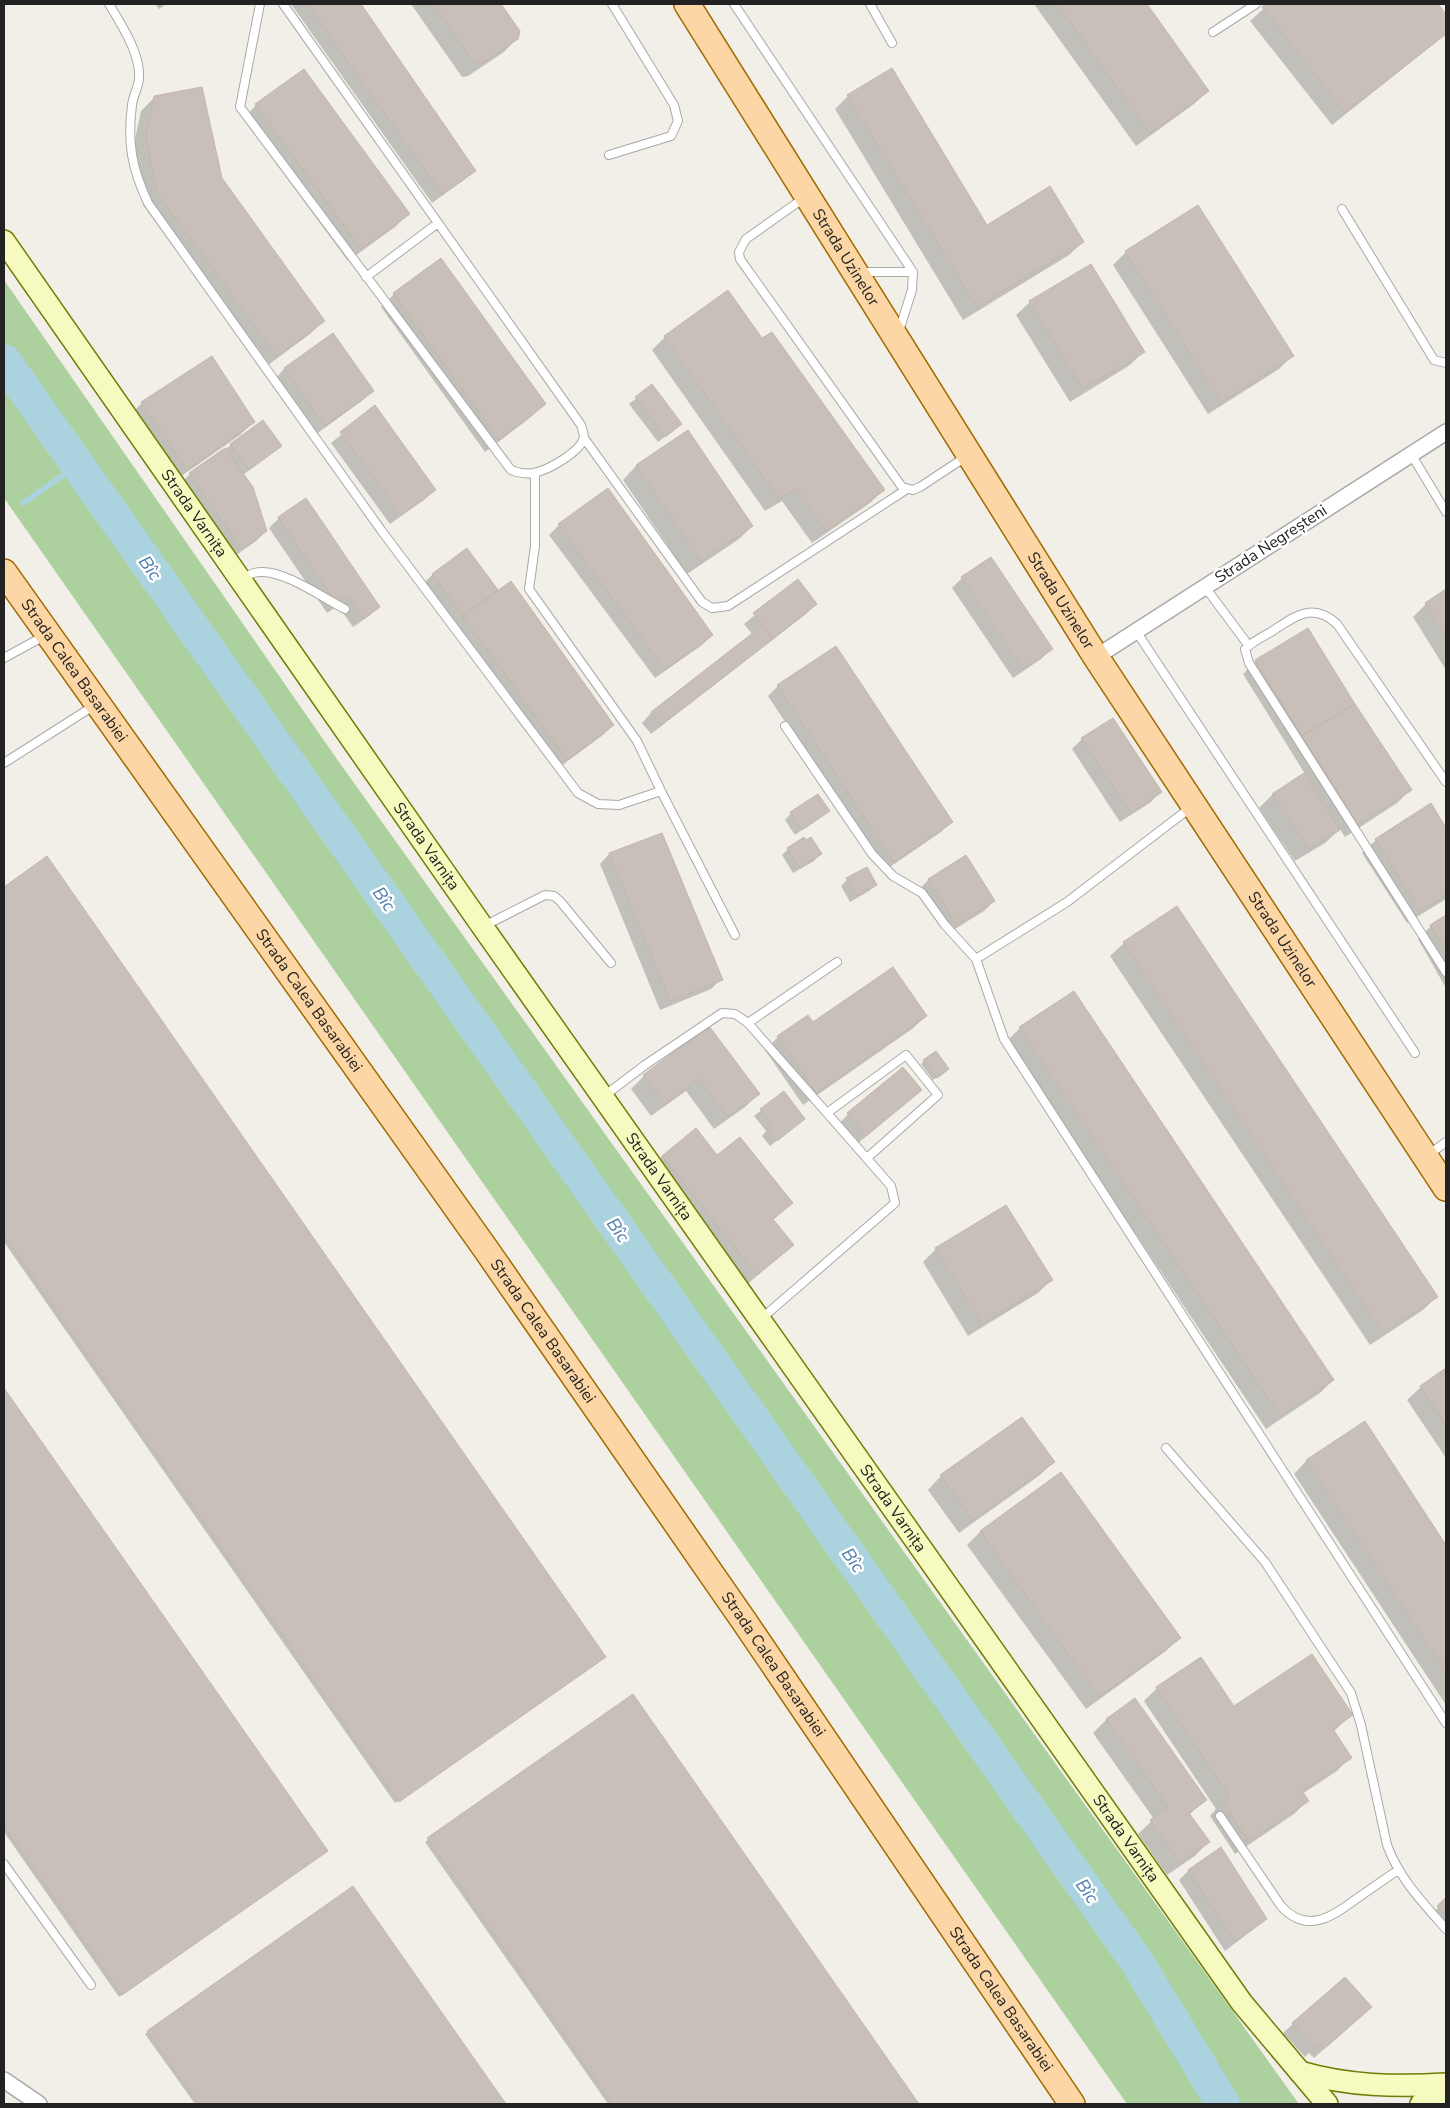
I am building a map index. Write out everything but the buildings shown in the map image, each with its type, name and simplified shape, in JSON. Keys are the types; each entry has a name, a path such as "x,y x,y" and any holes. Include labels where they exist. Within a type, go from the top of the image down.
{"main road":[{"name":"Strada Uzinelor","path":"687,4 1096,657 1446,1188"},
{"name":"Strada Calea Basarabiei","path":"4,572 480,1240 750,1629 1070,2103"}],"street":[{"name":"Strada Varnița","path":"4,241 482,926 1242,2003 1327,2104"},
{"name":"Strada Negreșteni","path":"1096,657 1446,432"},
{"path":"1300,2072 1351,2084 1381,2086 1446,2084"},
{"path":"4,2080 39,2104"},
{"path":"1421,2104 1446,2090"}],"lane":[{"path":"109,4 129,38 139,78 132,103 131,152 136,178 148,203 376,522 578,793 598,804 619,805 661,791"},
{"path":"260,4 240,107 366,277 511,470 535,473 567,457 579,447 584,438"},
{"path":"282,4 582,425 584,438 702,602 712,608 728,606 907,489 920,487 969,454"},
{"path":"609,155 671,136 678,121 674,105 612,4"},
{"path":"734,4 912,272 912,290 896,337"},
{"path":"870,4 892,43"},
{"path":"1213,32 1256,4"},
{"path":"807,195 746,239 739,252 740,259 902,487 907,489"},
{"path":"1342,209 1434,360 1446,363"},
{"path":"366,277 438,223"},
{"path":"856,272 912,272"},
{"path":"1411,454 1446,512"},
{"path":"535,473 536,546 529,589 637,741 735,935"},
{"path":"239,579 260,572 273,574 290,580 345,609"},
{"path":"1205,587 1249,646"},
{"path":"1446,782 1337,624 1329,617 1320,613 1302,614 1249,646 1245,653 1249,663 1446,972"},
{"path":"1136,631 1415,1054"},
{"path":"4,658 48,634"},
{"path":"4,763 97,703"},
{"path":"785,726 872,854 893,876 922,893 945,925 976,959 1004,1039 1446,1722"},
{"path":"976,959 1067,902 1194,805"},
{"path":"482,926 546,895 554,896 611,964"},
{"path":"748,1023 837,962"},
{"path":"603,1098 645,1065 722,1013 735,1014 748,1023 891,1186 895,1203 760,1320"},
{"path":"827,1113 906,1055 938,1095 867,1158"},
{"path":"1426,1157 1446,1142"},
{"path":"1166,1448 1265,1562 1351,1693 1361,1726 1387,1845 1398,1870 1446,1930"},
{"path":"1220,1816 1281,1906 1288,1914 1297,1919 1316,1921 1333,1916 1398,1870"},
{"path":"4,1864 91,1985"}],"green space":[{"path":"4,280 339,762 1299,2104 1127,2104 4,498"}],"waterway":[{"name":"Bîc","path":"4,361 1137,1962 1223,2104"},
{"path":"23,503 78,465"}]}
